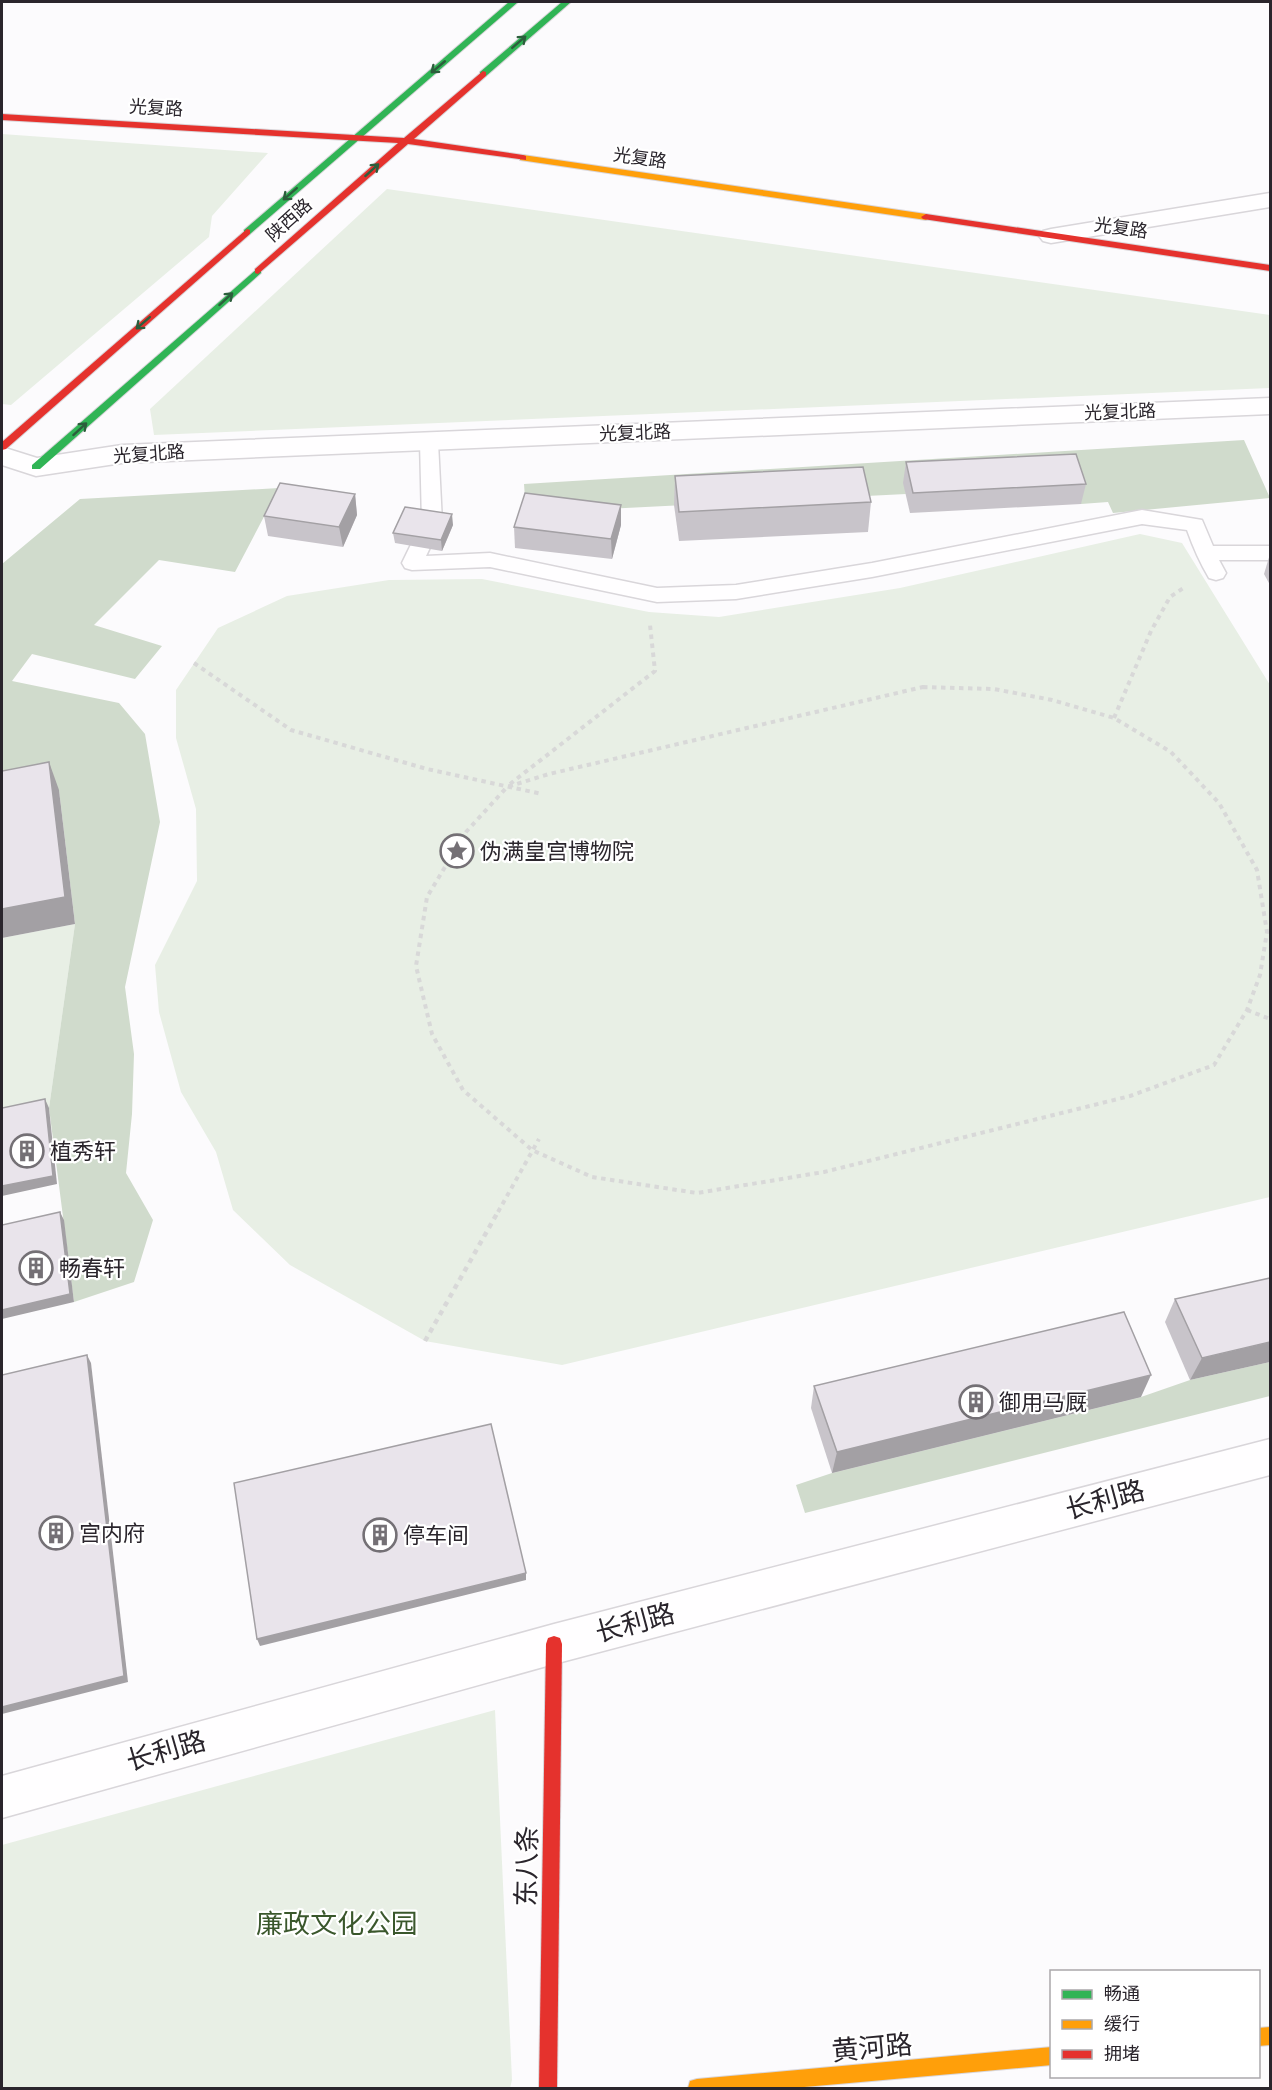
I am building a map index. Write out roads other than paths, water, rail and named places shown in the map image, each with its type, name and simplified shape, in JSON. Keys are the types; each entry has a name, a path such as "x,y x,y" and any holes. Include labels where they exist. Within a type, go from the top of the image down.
{"street":[{"name":"陕西路","path":"2,447 354,138 514,2"},
{"name":"陕西路","path":"36,467 405,141 567,2"},
{"name":"光复路","path":"2,117 405,141 1270,268"},
{"path":"1051,236 1270,200"},
{"name":"光复北路","path":"2,456 36,467 122,454 1270,406"},
{"name":"长利路","path":"2,1797 554,1644 1270,1457"},
{"name":"东八条","path":"548,2088 554,1644"},
{"name":"黄河路","path":"697,2088 1050,2056"}],"lane":[{"path":"429,442 432,522 412,563 490,560 657,595 736,592 872,570 1142,517 1195,525 1205,553 1216,573"},
{"path":"1205,553 1270,553"}],"place":[{"name":"伪满皇宫博物院","path":"457,851"},
{"name":"植秀轩","path":"27,1151"},
{"name":"畅春轩","path":"36,1268"},
{"name":"御用马厩","path":"976,1402"},
{"name":"宫内府","path":"56,1533"},
{"name":"停车间","path":"380,1535"}],"park label":[{"name":"廉政文化公园","path":"337,1924"}]}
